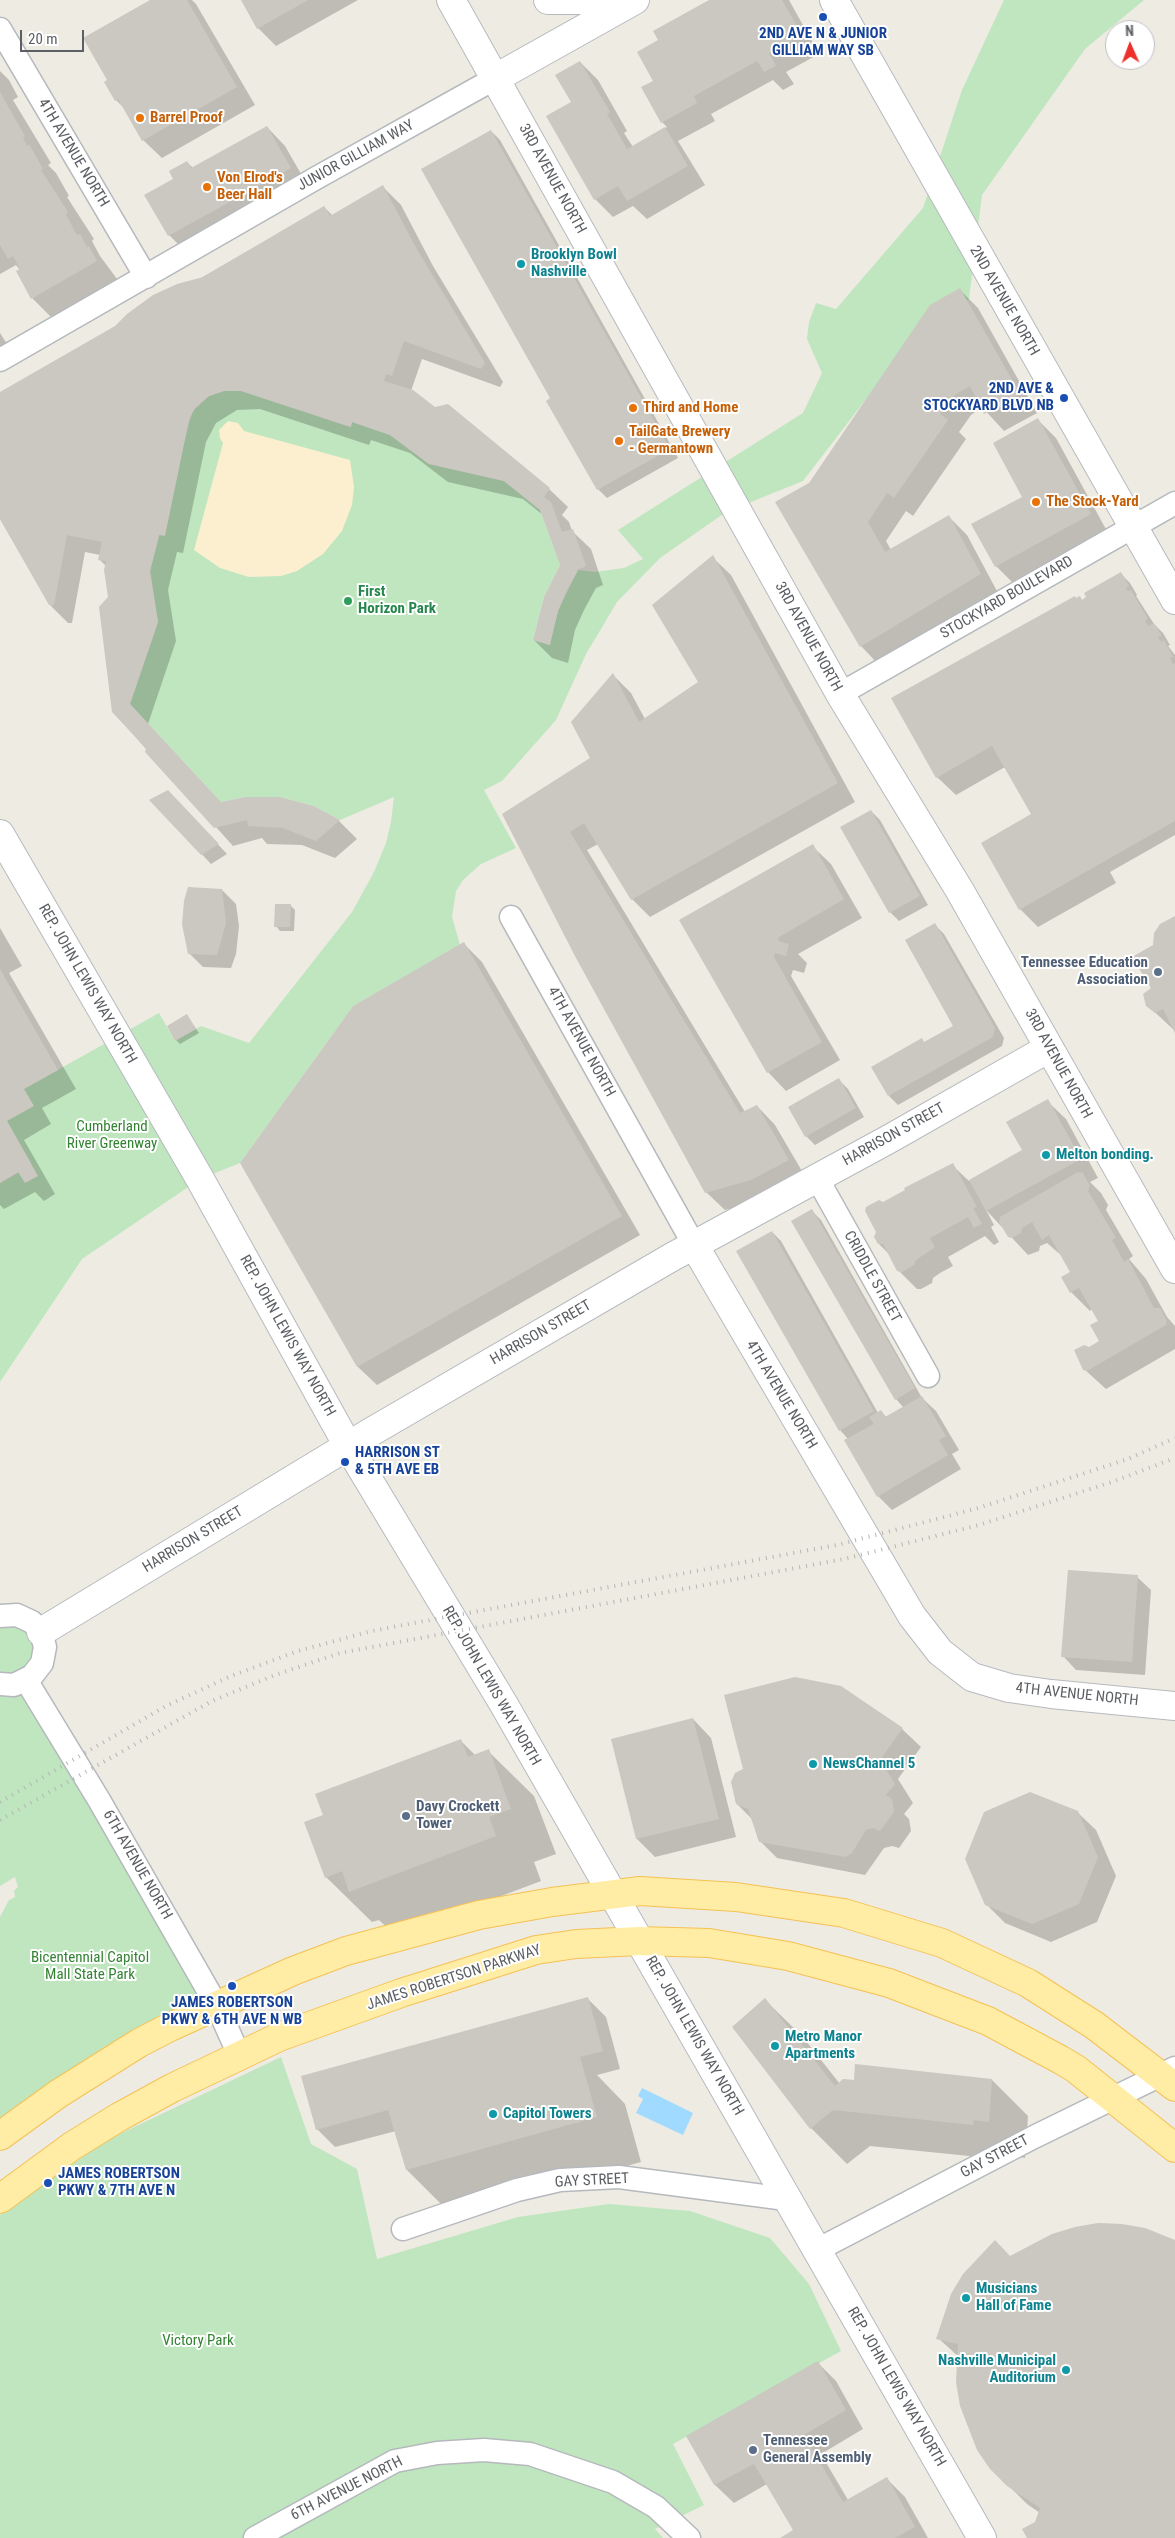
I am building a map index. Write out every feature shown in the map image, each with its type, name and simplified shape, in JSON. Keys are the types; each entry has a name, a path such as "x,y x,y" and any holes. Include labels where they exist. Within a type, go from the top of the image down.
{"main road":[{"path":"0,2136 73,2085 139,2043 302,1968 346,1951 479,1915 640,1891 736,1896 844,1913 942,1942 1028,1984 1094,2025 1171,2077"},
{"name":"JAMES ROBERTSON PARKWAY","path":"0,2198 72,2146 119,2117 239,2055 279,2037 401,1993 536,1950 576,1944 639,1941 709,1943 788,1956 889,1983 988,2021 1076,2069 1175,2148"}],"street":[{"name":"3RD AVENUE NORTH","path":"451,0 840,694 960,891 1175,1269"},
{"path":"548,0 604,0"},
{"name":"JUNIOR GILLIAM WAY","path":"0,360 318,176 636,0"},
{"name":"2ND AVENUE NORTH","path":"834,0 1175,600"},
{"name":"4TH AVENUE NORTH","path":"0,29 146,277"},
{"name":"STOCKYARD BOULEVARD","path":"840,694 1175,503"},
{"name":"REP. JOHN LEWIS WAY NORTH","path":"0,834 195,1171 348,1446 480,1664 982,2538"},
{"name":"4TH AVENUE NORTH","path":"511,917 694,1245 907,1608 940,1652 972,1676 1009,1688 1175,1706"},
{"name":"HARRISON STREET","path":"41,1632 348,1446 694,1245 1049,1048"},
{"name":"CRIDDLE STREET","path":"817,1178 928,1376"},
{"path":"0,1616 12,1614 23,1616 32,1622 41,1632 45,1647 44,1658 39,1668 26,1680 14,1685 0,1684"},
{"name":"6TH AVENUE NORTH","path":"26,1680 104,1808 217,2006 239,2055"},
{"name":"GAY STREET","path":"817,2250 1113,2098 1171,2077"},
{"name":"GAY STREET","path":"403,2229 517,2190 560,2180 619,2177 786,2199"},
{"name":"6TH AVENUE NORTH","path":"255,2538 395,2461 437,2452 484,2450 530,2454 613,2482 656,2507 689,2538"}],"green space":[{"name":"Cumberland River Greenway","path":"1004,0 1144,0 1120,20 1105,20 1105,32 1085,49 982,195 969,299 923,325 803,481 726,512 660,558 617,602 586,654 556,720 502,781 484,790 516,848 481,864 463,880 456,891 452,917 460,945 353,1006 240,1163 200,1179 82,1259 0,1382 0,1183 32,1165 7,1121 24,1089 159,1013 175,1041 201,1026 249,1043 352,912 374,872 386,843 391,822 394,797 340,820 314,806 280,797 245,797 221,802 130,704 158,622 150,571 192,412 209,396 224,391 241,391 350,427 352,422 390,435 429,464 504,481 540,510 560,565 544,597 533,640 549,645 558,611 578,570 595,572 624,568 643,559 618,530 803,413 822,373 807,339 809,322 816,303 836,309 923,208 962,90"},
{"name":"Bicentennial Capitol Mall State Park","path":"0,1616 32,1622 35,1673 217,2006 0,2136 0,1917 9,1900 15,1897 14,1891 18,1887 15,1877 0,1886"},
{"name":"Victory Park","path":"281,2057 311,2144 357,2169 377,2259 518,2217 609,2204 690,2211 770,2238 809,2284 841,2351 673,2444 704,2505 655,2529 663,2538 0,2538 0,2215 107,2140"}],"sand":[{"path":"228,421 238,423 244,431 350,460 354,487 352,505 342,531 323,554 297,571 281,576 249,577 220,568 194,550 223,443 219,430"}],"water":[{"path":"642,2088 693,2113 683,2135 636,2113 643,2099 638,2096"}],"building":[{"path":"150,0 187,0 237,87 142,141 118,99 115,101 104,82 107,80 83,38"},
{"path":"241,0 308,0 257,29"},
{"path":"709,0 782,0 802,35 769,53 776,66 764,72 757,61 694,96 697,103 661,123 641,87 653,81 637,52 658,40 653,31"},
{"path":"580,61 610,112 607,114 627,149 665,127 688,166 627,201 618,186 594,200 546,116 571,102 555,75"},
{"path":"0,92 25,136 23,138 27,146 29,144 43,169 41,170 68,212 66,214 75,232 78,235 80,234 97,261 31,299 16,271 20,269 13,256 8,259 0,245"},
{"name":"Von Elrod's Beer Hall","path":"267,126 291,168 168,236 144,195 173,179 169,171 187,161 191,168"},
{"name":"Brooklyn Bowl Nashville","path":"491,130 670,449 597,490 546,401 550,398 421,169"},
{"path":"383,185 415,246 485,363 481,369 404,341 392,376 386,374 384,381 413,390 435,407 448,404 550,488 544,497 551,502 562,532 573,529 586,566 578,570 566,592 558,611 550,645 533,640 544,597 560,565 540,510 504,481 429,464 390,435 352,422 351,427 241,391 224,391 209,396 195,408 189,420 165,536 159,535 150,571 158,622 130,704 221,802 245,797 280,797 314,806 340,820 316,841 283,828 248,826 247,820 214,828 145,752 146,748 112,712 99,607 108,597 104,570 106,561 98,560 102,542 67,535 54,605 49,605 0,519 0,392 115,326 127,314 153,295 177,284 203,277 324,206 330,216"},
{"path":"960,288 1020,394 984,414 970,386 953,396 940,414 948,420 894,498 887,493 868,522 885,552 949,515 981,574 860,647 775,502 809,483 930,305"},
{"path":"1038,418 1091,514 995,567 971,524 1022,497 993,443"},
{"path":"713,555 838,783 631,900 584,823 570,832 740,1113 757,1105 789,1160 751,1180 705,1193 576,958 502,814 590,758 571,722 613,673 639,722 698,682 652,605"},
{"path":"1121,572 1129,586 1126,588 1128,591 1131,590 1148,619 1145,621 1148,626 1154,623 1162,636 1158,637 1161,642 1164,640 1173,657 1170,658 1173,664 1175,663 1175,821 1019,910 981,843 1031,814 992,746 936,778 891,698 1075,596 1076,598 1080,596 1082,600 1086,597 1084,593"},
{"path":"168,790 219,844 201,855 149,800"},
{"path":"871,810 920,896 889,913 840,827"},
{"path":"813,844 844,899 779,937 778,941 789,944 786,956 775,953 774,957 822,1042 767,1073 679,920"},
{"path":"188,887 222,889 226,923 217,955 188,954 182,924 184,901"},
{"path":"275,904 291,904 290,927 274,927"},
{"name":"Tennessee Education Association","path":"1175,916 1175,1033 1163,1009 1155,1013 1146,1006 1143,994 1151,988 1132,957 1153,945 1154,933 1160,924"},
{"path":"935,923 995,1028 993,1037 888,1096 871,1067 922,1038 924,1042 953,1026 905,940"},
{"path":"464,942 622,1216 357,1367 240,1163 353,1006"},
{"path":"0,969 58,1070 24,1089 34,1106 7,1121 38,1176 25,1183 18,1172 0,1183"},
{"path":"187,1014 196,1029 175,1041 167,1026"},
{"path":"839,1078 856,1108 805,1137 788,1107"},
{"name":"Melton bonding.","path":"1048,1099 1081,1159 986,1211 969,1180 1022,1150 1006,1122"},
{"path":"953,1163 977,1207 973,1208 982,1224 974,1228 968,1217 930,1238 935,1247 916,1260 914,1265 902,1272 897,1271 883,1244 878,1244 874,1237 876,1232 865,1211 866,1207 879,1200 883,1202 905,1190 904,1188"},
{"path":"1078,1172 1083,1173 1090,1186 1088,1191 1116,1238 1112,1240 1124,1262 1128,1259 1154,1308 1160,1308 1167,1321 1166,1325 1087,1371 1083,1370 1074,1350 1084,1345 1089,1347 1099,1341 1090,1325 1098,1321 1079,1288 1070,1293 1061,1277 1070,1272 1049,1235 1042,1240 1032,1222 1022,1228 1021,1233 1012,1238 1008,1237 999,1222 1000,1217"},
{"path":"812,1209 915,1388 895,1400 791,1221"},
{"path":"772,1231 874,1411 839,1431 736,1251"},
{"path":"922,1396 946,1436 939,1440 948,1455 877,1497 844,1440 874,1424 869,1417 881,1410 885,1417"},
{"path":"1068,1570 1138,1575 1132,1662 1061,1657"},
{"name":"NewsChannel 5","path":"795,1677 841,1686 903,1728 880,1760 895,1784 886,1795 892,1799 894,1812 880,1831 873,1828 866,1830 852,1853 846,1857 759,1842 748,1809 736,1804 731,1782 735,1773 743,1769 724,1695"},
{"path":"693,1718 719,1819 636,1839 611,1739"},
{"name":"Davy Crockett Tower","path":"461,1739 468,1757 489,1749 511,1809 489,1817 496,1836 349,1892 342,1871 325,1878 304,1822 323,1815 315,1794"},
{"path":"1030,1792 1078,1811 1098,1857 1079,1904 1032,1924 985,1905 965,1859 984,1812"},
{"path":"588,1997 603,2051 580,2057 597,2117 406,2170 388,2110 316,2130 301,2076"},
{"name":"Metro Manor Apartments","path":"765,1998 835,2086 843,2079 854,2080 855,2064 992,2079 989,2122 974,2120 973,2125 833,2110 810,2129 732,2027"},
{"name":"Nashville Municipal Auditorium","path":"1098,2223 1122,2224 1145,2228 1175,2240 1175,2538 1027,2538 1022,2529 1035,2522 1040,2508 1007,2486 990,2469 977,2450 960,2406 956,2382 958,2344 936,2339 951,2294 963,2274 995,2240 1010,2256 1052,2234"},
{"name":"Tennessee General Assembly","path":"818,2361 846,2410 804,2435 843,2502 887,2477 915,2527 895,2538 780,2538 793,2530 754,2464 714,2485 686,2436"}],"railway":[{"path":"0,1802 166,1706 231,1676 298,1651 368,1632 403,1625 837,1545 975,1509 1128,1459 1175,1438"},
{"path":"0,1820 212,1701 275,1675 340,1653 844,1559 979,1525 1112,1482 1175,1458"}],"place":[{"name":"2ND AVE N & JUNIOR GILLIAM WAY SB","path":"823,17"},
{"name":"Barrel Proof","path":"140,118"},
{"name":"Von Elrod's Beer Hall","path":"207,187"},
{"name":"Brooklyn Bowl Nashville","path":"521,264"},
{"name":"2ND AVE & STOCKYARD BLVD NB","path":"1064,398"},
{"name":"Third and Home","path":"633,408"},
{"name":"TailGate Brewery - Germantown","path":"619,441"},
{"name":"The Stock-Yard","path":"1036,502"},
{"name":"First Horizon Park","path":"348,601"},
{"name":"Tennessee Education Association","path":"1158,972"},
{"name":"Melton bonding.","path":"1046,1155"},
{"name":"HARRISON ST & 5TH AVE EB","path":"345,1462"},
{"name":"NewsChannel 5","path":"813,1764"},
{"name":"Davy Crockett Tower","path":"406,1816"},
{"name":"JAMES ROBERTSON PKWY & 6TH AVE N WB","path":"232,1986"},
{"name":"Metro Manor Apartments","path":"775,2046"},
{"name":"Capitol Towers","path":"493,2114"},
{"name":"JAMES ROBERTSON PKWY & 7TH AVE N","path":"48,2183"},
{"name":"Musicians Hall of Fame","path":"966,2298"},
{"name":"Nashville Municipal Auditorium","path":"1066,2370"},
{"name":"Tennessee General Assembly","path":"753,2450"}]}
